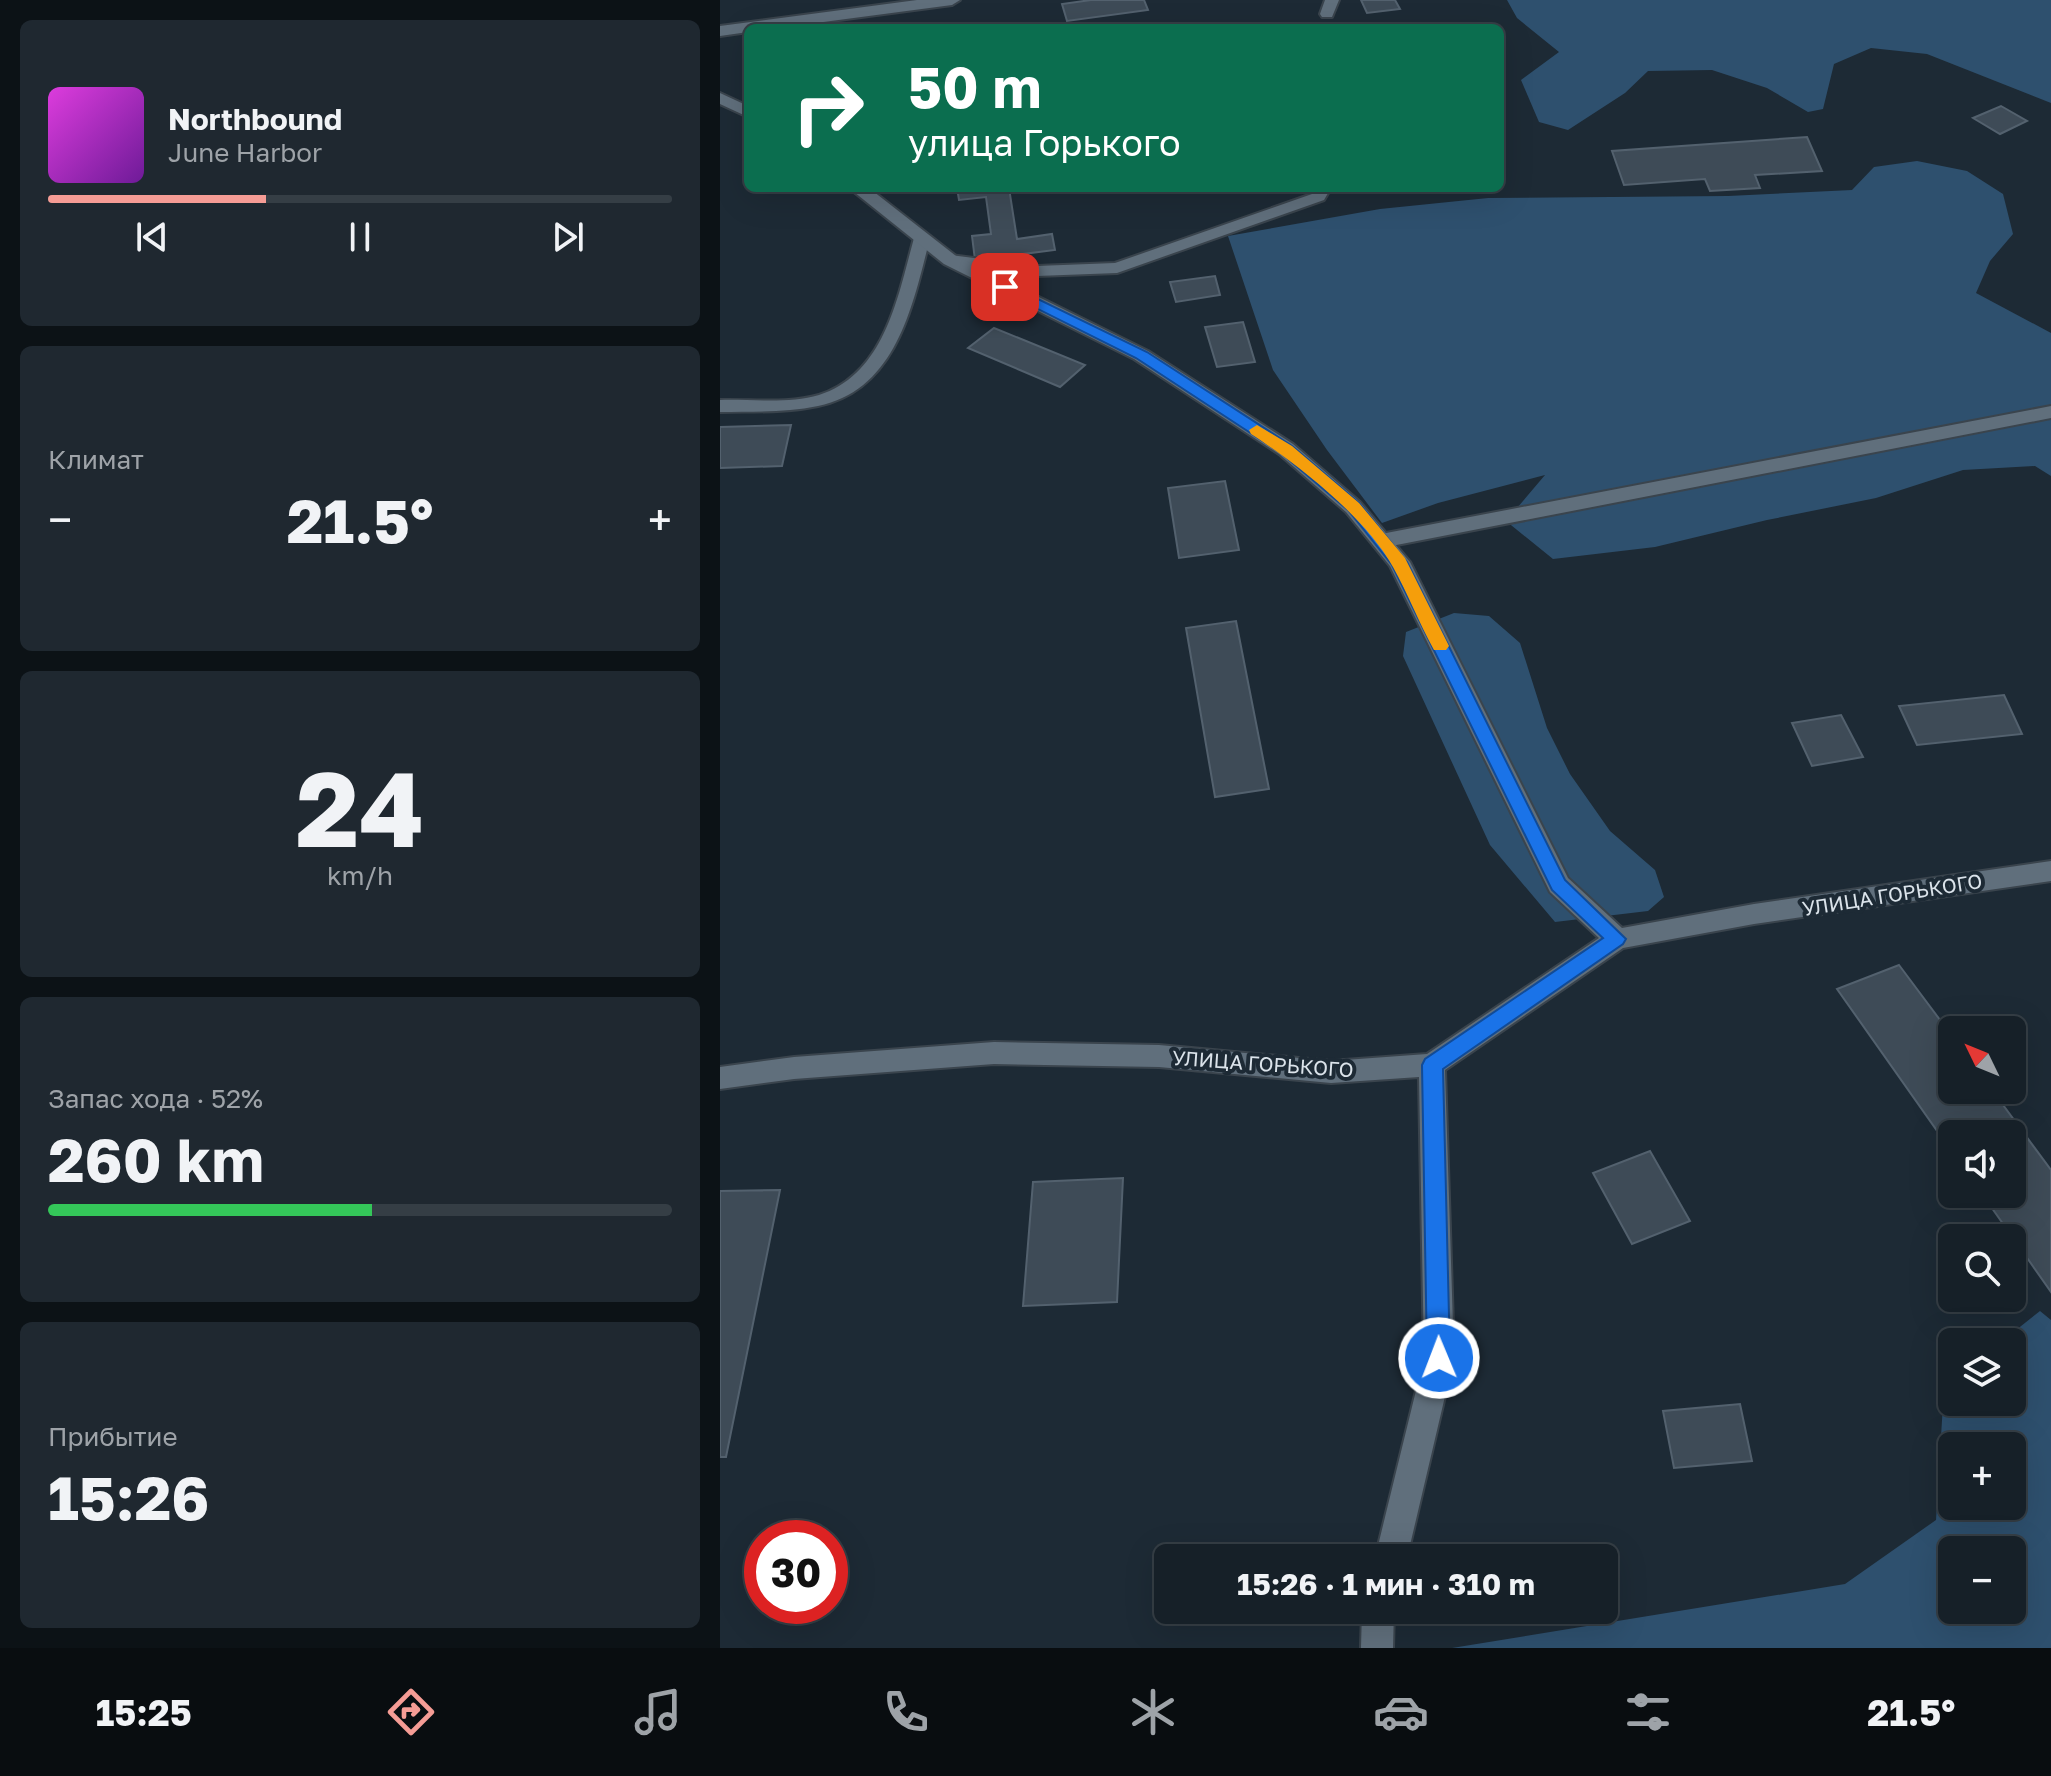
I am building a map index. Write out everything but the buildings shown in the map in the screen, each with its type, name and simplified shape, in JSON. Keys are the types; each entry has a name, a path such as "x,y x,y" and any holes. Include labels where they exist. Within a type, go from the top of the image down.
{"street":[{"path":"772,24 952,0"},
{"path":"720,31 744,28"},
{"path":"720,98 744,110"},
{"path":"863,192 950,260 1141,355 1286,449 1353,507 1399,562 1559,885 1617,939"},
{"name":"УЛИЦА ГОРЬКОГО","path":"720,1078 794,1068 994,1053 1159,1056 1331,1072 1432,1065 1617,939 1754,914 2051,871"},
{"path":"1394,1544 1439,1358 1432,1065"},
{"path":"1377,1648 1378,1624"}],"lane":[{"path":"950,260 1037,271 1117,268 1318,197 1321,192"},
{"path":"720,406 823,400 854,385 876,365 899,319 922,238"},
{"path":"1381,541 2051,412"}],"shaded area":[{"path":"1507,0 2051,0 2051,103 1927,54 1871,48 1834,64 1823,109 1808,112 1767,88 1712,70 1648,71 1625,93 1568,130 1539,122 1521,80 1559,52 1517,18"},
{"path":"1917,161 1967,171 2003,194 2013,234 1990,261 1976,293 2051,333 2051,476 2035,466 1963,470 1876,498 1655,547 1553,559 1506,521 1545,475 1438,503 1382,523 1327,450 1273,370 1228,236 1380,209 1488,198 1728,196 1852,190 1874,167"},
{"path":"1454,613 1489,616 1520,643 1547,728 1570,774 1610,831 1655,870 1664,897 1648,911 1555,922 1490,845 1403,656 1406,632"},
{"path":"2040,1311 2051,1320 2051,1648 1452,1648 1599,1624 1618,1624 1618,1621 1845,1584 1936,1520 1938,1487 1938,1520 2026,1520 2026,1432 1941,1432 1942,1416 2026,1416 2026,1328 2019,1328"}],"slow traffic":[{"path":"1257,430 1286,449 1353,507 1399,562 1440,646"}],"route":[{"path":"1005,287 1141,355 1286,449 1353,507 1399,562 1559,885 1617,939 1432,1065 1439,1358"}]}
